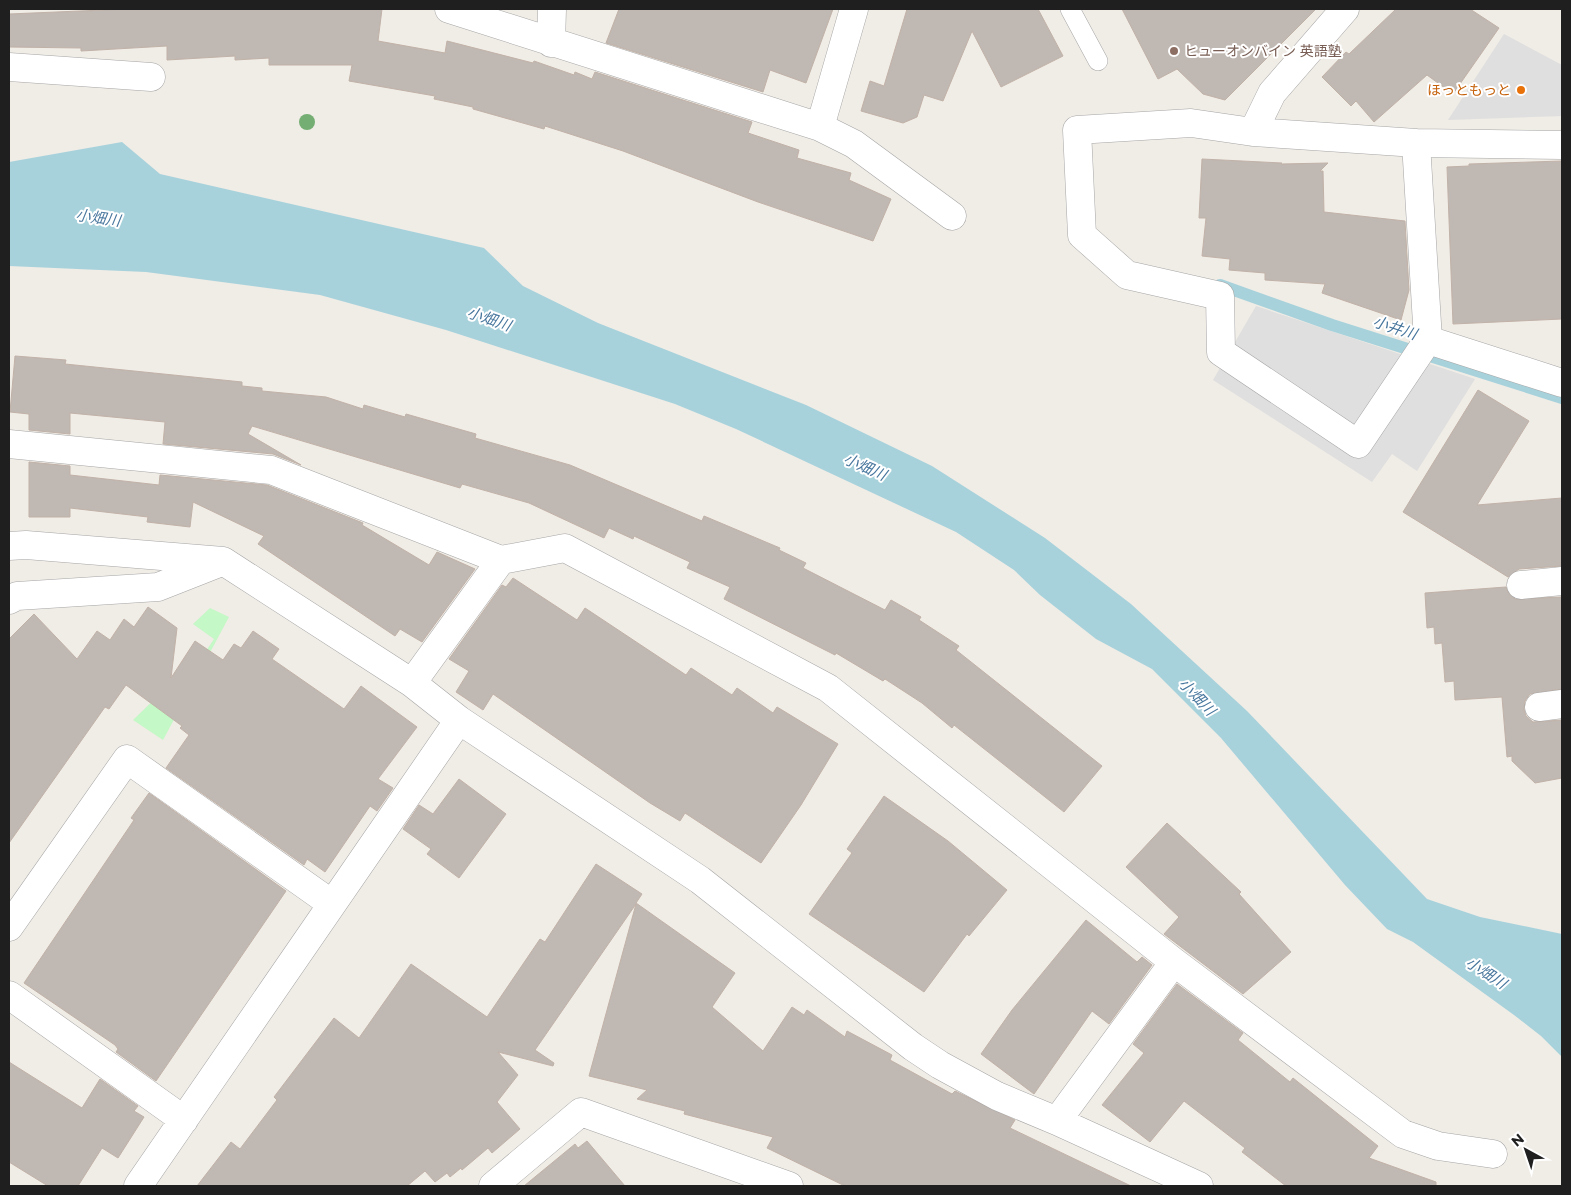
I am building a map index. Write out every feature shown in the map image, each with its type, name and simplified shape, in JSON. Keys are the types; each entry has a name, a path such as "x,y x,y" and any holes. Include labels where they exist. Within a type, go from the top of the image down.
{"street":[{"path":"448,9 820,127 854,144 952,216"},
{"path":"551,43 552,9"},
{"path":"820,127 854,9"},
{"path":"1253,132 1272,93 1345,9"},
{"path":"9,67 151,77"},
{"path":"1416,143 1428,340 1358,444 1221,352 1220,296 1127,275 1082,235 1078,130 1191,123 1253,132 1416,143 1562,145"},
{"path":"1428,340 1562,382"},
{"path":"9,444 271,470 501,560 565,548 828,688 1174,962 1403,1134 1438,1146 1493,1154"},
{"path":"9,546 26,545 223,561 412,683 459,720 700,880 913,1047 983,1088 1199,1186"},
{"path":"412,683 501,560"},
{"path":"9,600 17,596 158,587 223,561"},
{"path":"1520,585 1562,581"},
{"path":"138,1186 459,720"},
{"path":"9,928 127,759 332,904"},
{"path":"1057,1121 1174,962"},
{"path":"9,995 184,1120"},
{"path":"494,1186 581,1112 788,1186"}],"lane":[{"path":"1070,9 1098,61"}],"green space":[{"path":"210,608 229,617 163,740 133,720 163,691 176,696 214,639 193,624"}],"shaded area":[{"path":"1504,34 1562,65 1562,116 1448,120"},
{"path":"1256,306 1475,379 1417,471 1392,454 1372,482 1213,380"}],"water":[{"name":"小畑川","path":"122,142 160,174 484,248 523,286 598,323 806,405 932,466 1045,538 1131,604 1247,711 1427,899 1480,917 1562,934 1562,1057 1541,1036 1514,1015 1413,942 1387,929 1345,885 1221,738 1152,669 1096,639 1040,595 1014,570 956,532 736,429 675,404 446,330 320,295 146,272 9,266 9,162"}],"building":[{"path":"127,9 382,9 378,41 445,53 447,41 533,63 534,61 574,75 575,72 592,79 595,72 752,122 748,133 799,150 797,158 851,173 849,180 891,199 873,241 758,202 623,151 545,126 544,129 473,109 473,107 434,99 435,96 349,81 352,65 269,65 269,58 235,60 235,56 167,60 167,46 81,51 81,48 9,47 9,14"},
{"path":"619,9 833,9 806,83 770,70 763,92 606,43"},
{"path":"907,9 1038,9 1063,56 1001,87 972,31 943,101 924,95 917,117 903,123 861,111 870,81 884,86"},
{"path":"1122,9 1316,9 1225,100 1203,94 1177,69 1158,79"},
{"path":"1396,9 1470,9 1499,28 1453,94 1427,75 1374,122 1356,101 1351,106 1322,77 1346,52 1349,54"},
{"path":"1202,159 1281,164 1328,163 1320,171 1323,171 1324,212 1405,221 1409,290 1401,320 1322,293 1325,284 1265,280 1265,273 1229,270 1230,259 1202,256 1206,218 1199,218"},
{"path":"1562,161 1562,319 1453,324 1447,167 1469,166 1469,164"},
{"path":"15,356 66,360 65,364 242,382 242,386 262,388 262,391 326,397 363,409 364,405 405,417 406,414 476,434 475,438 570,465 702,521 704,516 780,548 779,550 806,563 803,568 885,610 891,600 921,617 919,620 959,646 956,650 1102,766 1064,812 954,725 952,728 922,703 885,679 883,681 836,653 835,655 724,599 730,587 687,568 690,562 634,536 633,539 609,528 604,538 529,503 462,484 460,488 252,426 248,434 301,465 273,454 163,444 165,422 70,413 70,434 29,430 29,414 10,412"},
{"path":"1478,390 1529,421 1477,505 1562,498 1562,566 1519,569 1508,577 1403,512"},
{"path":"29,462 70,466 70,475 159,485 160,475 267,485 363,523 362,525 429,565 437,552 475,569 422,642 400,629 395,636 258,544 264,536 193,502 190,527 147,522 148,517 70,508 70,517 29,517"},
{"path":"513,578 577,620 585,608 686,675 691,668 732,695 737,688 773,713 777,707 838,744 801,805 761,863 685,813 680,821 650,803 493,694 483,710 456,692 469,671 449,659 502,585 506,587"},
{"path":"1506,587 1509,594 1515,599 1562,597 1562,689 1530,694 1525,701 1524,709 1526,716 1533,722 1562,720 1562,778 1535,783 1512,761 1512,756 1507,757 1502,697 1455,700 1454,681 1445,682 1442,643 1435,644 1434,627 1427,628 1425,593"},
{"path":"148,607 177,628 171,678 195,641 223,660 234,644 241,648 253,631 279,649 272,659 344,709 361,686 417,727 378,779 393,788 377,811 370,806 325,872 307,859 304,865 166,768 189,735 180,728 182,726 126,685 109,709 105,707 9,843 9,639 34,614 77,659 97,631 110,640 124,619 134,627"},
{"path":"459,779 506,814 459,878 427,854 431,849 403,829 419,805 433,814"},
{"path":"149,793 286,891 156,1081 116,1052 118,1049 115,1045 24,983 134,820 131,818"},
{"path":"884,796 948,841 1007,890 969,936 967,934 924,992 809,914 852,853 847,849"},
{"path":"1167,823 1241,892 1239,894 1291,952 1243,994 1164,934 1179,917 1126,867"},
{"path":"596,864 642,894 636,903 735,973 712,1007 763,1051 792,1007 804,1015 807,1010 845,1037 847,1031 892,1055 890,1060 952,1094 955,1091 1015,1120 1010,1128 1131,1186 845,1186 767,1148 773,1137 684,1114 685,1111 637,1099 647,1090 589,1076 636,904 535,1050 554,1063 553,1066 498,1052 518,1075 497,1102 520,1129 492,1153 488,1148 462,1170 461,1168 450,1177 447,1173 435,1182 425,1171 407,1186 197,1186 231,1142 240,1149 277,1100 274,1097 334,1018 359,1038 411,964 487,1017 540,939 545,942"},
{"path":"1086,920 1137,962 1142,957 1152,965 1109,1024 1092,1011 1034,1094 981,1054 1012,1010"},
{"path":"1177,984 1243,1033 1238,1040 1290,1082 1293,1078 1378,1146 1369,1158 1436,1182 1436,1186 1286,1186 1242,1152 1245,1148 1184,1101 1150,1142 1102,1105 1144,1053 1133,1044"},
{"path":"9,1062 82,1108 100,1079 138,1106 134,1111 144,1117 118,1158 102,1148 78,1186 48,1186 9,1162"},
{"path":"587,1141 625,1186 524,1186 575,1144 578,1148"}],"waterway":[{"name":"小井川","path":"1220,285 1332,325 1562,398"}],"place":[{"name":"ヒューオンバイン 英語塾","path":"1174,51"},
{"name":"ほっともっと","path":"1521,90"}]}
